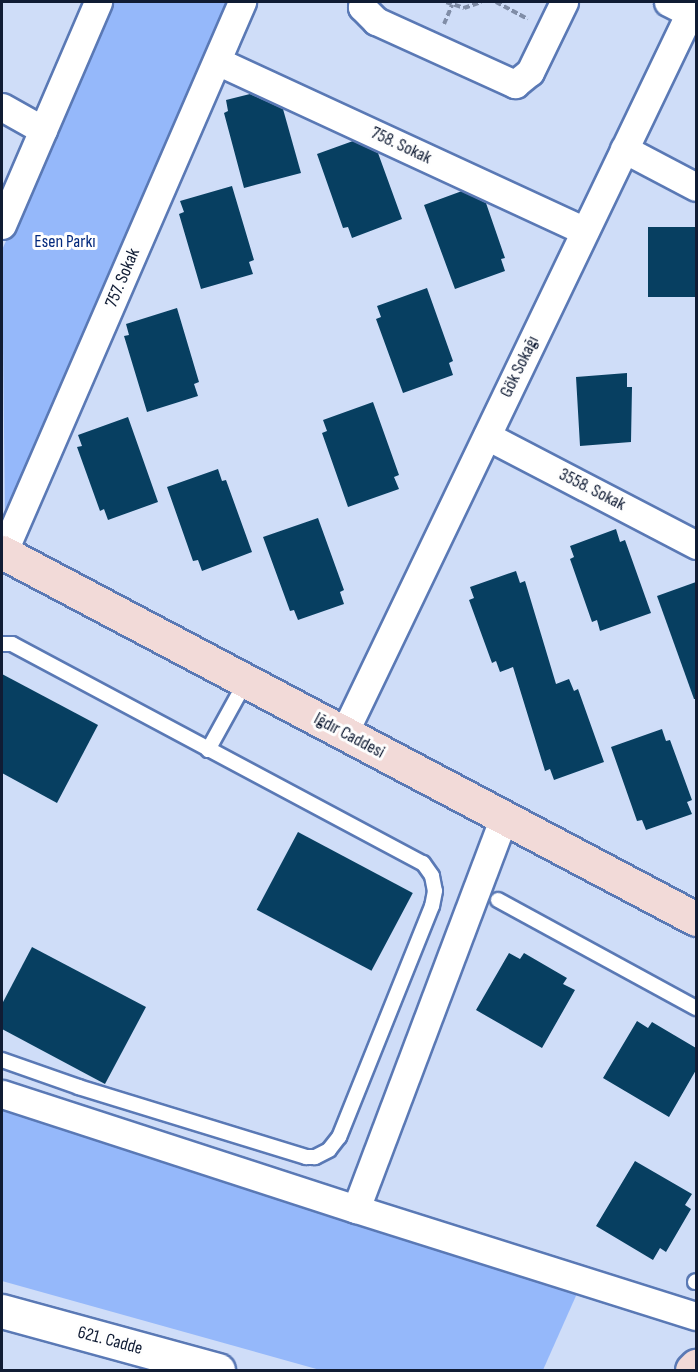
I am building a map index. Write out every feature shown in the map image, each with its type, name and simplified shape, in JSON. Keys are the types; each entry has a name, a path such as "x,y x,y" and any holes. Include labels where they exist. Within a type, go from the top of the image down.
{"main road":[{"name":"Iğdır Caddesi","path":"2,553 696,919"},
{"path":"692,1371 696,1366"}],"street":[{"path":"2,225 98,2"},
{"name":"757. Sokak","path":"2,553 242,2"},
{"path":"363,2 362,7 376,21 515,84 530,72 564,2"},
{"name":"Gök Sokağı","path":"344,733 687,15"},
{"name":"758. Sokak","path":"217,61 585,231"},
{"path":"2,107 43,130"},
{"path":"624,149 696,187"},
{"name":"3558. Sokak","path":"487,436 696,545"},
{"path":"356,1209 504,817"},
{"path":"2,1095 696,1316"},
{"name":"621. Cadde","path":"2,1311 158,1364 218,1371"}],"lane":[{"path":"2,644 12,644 423,863 432,876 432,906 339,1137 329,1150 306,1157 2,1060"},
{"path":"208,750 246,681"},
{"path":"498,900 696,1008"}],"path":[{"path":"446,2 464,8 481,2"},
{"path":"496,2 549,32"}],"green space":[{"name":"Esen Parkı","path":"111,2 230,2 5,519 2,250"},
{"path":"2,1106 579,1289 543,1370 320,1370 2,1281"}],"building":[{"path":"250,94 283,109 301,173 244,188 224,113 228,111 226,100"},
{"path":"353,141 378,153 402,219 352,238 348,227 343,228 317,154"},
{"path":"232,186 254,260 249,262 253,274 201,289 179,214 184,212 180,201"},
{"path":"462,191 486,203 505,258 501,259 505,271 455,289 424,205"},
{"path":"648,227 696,227 696,297 648,297"},
{"path":"427,288 453,361 449,363 453,375 403,393 376,319 381,317 377,306"},
{"path":"177,308 199,382 194,384 198,396 147,412 124,336 129,335 126,324"},
{"path":"627,373 627,387 632,387 631,442 580,446 576,377"},
{"path":"373,402 399,475 394,477 399,489 348,507 322,433 327,431 323,420"},
{"path":"128,417 158,502 108,520 104,509 100,511 77,447 82,446 78,435"},
{"path":"218,469 222,481 226,480 252,552 202,571 198,560 193,561 167,487"},
{"path":"318,518 344,590 340,592 344,604 298,620 294,610 290,611 263,537"},
{"path":"616,529 620,542 625,540 651,613 600,631 597,620 592,622 570,559 574,557 570,546"},
{"path":"516,571 520,583 525,581 556,684 569,679 574,691 578,689 604,762 554,780 550,769 545,771 513,667 500,672 496,661 492,663 469,600 474,598 470,587"},
{"path":"696,582 696,699 694,699 657,596"},
{"path":"2,674 98,725 57,803 2,773"},
{"path":"662,729 666,741 670,740 692,800 687,802 692,814 646,830 642,820 637,821 611,747"},
{"path":"298,832 413,893 371,971 257,910"},
{"path":"32,947 146,1007 105,1084 2,1029 2,1004"},
{"path":"509,953 520,959 524,953 567,978 563,984 575,990 542,1048 476,1010"},
{"path":"637,1021 648,1028 652,1022 696,1048 696,1070 669,1117 603,1078"},
{"path":"635,1161 692,1194 685,1205 691,1209 666,1252 660,1248 653,1260 596,1226"}]}
